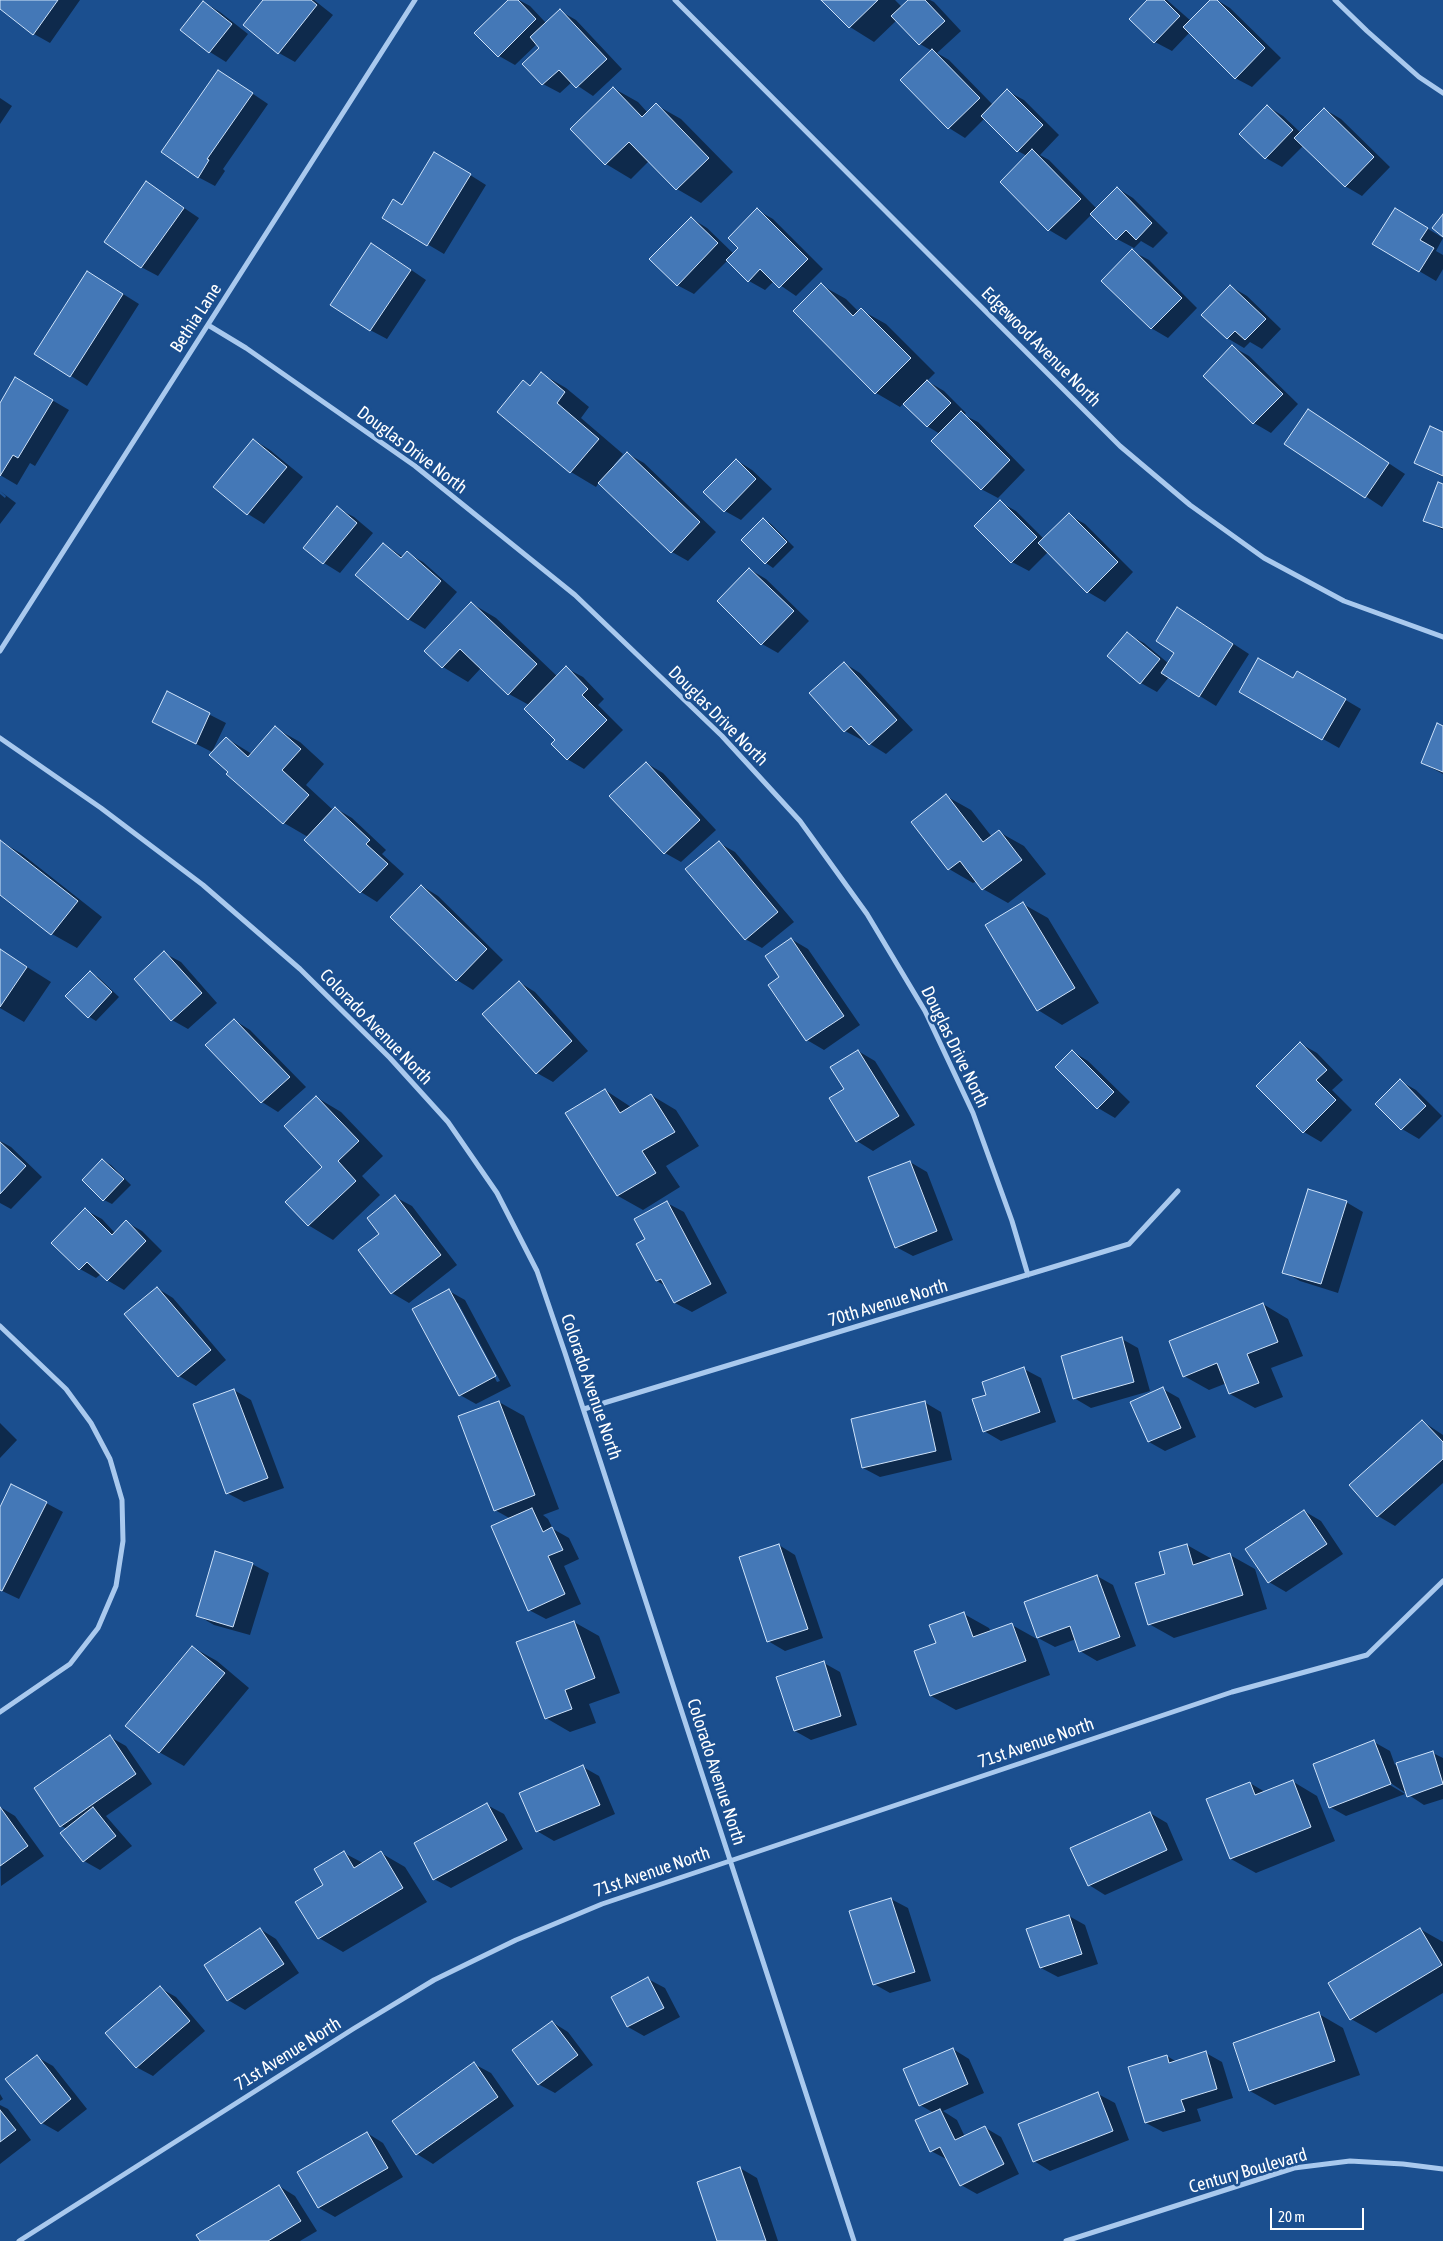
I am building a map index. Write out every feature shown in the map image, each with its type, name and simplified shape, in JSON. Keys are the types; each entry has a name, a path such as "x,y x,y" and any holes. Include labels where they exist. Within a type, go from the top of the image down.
{"street":[{"name":"Bethia Lane","path":"0,651 416,0"},
{"name":"Edgewood Avenue North","path":"675,0 1120,446 1190,505 1264,558 1344,601 1443,637"},
{"path":"1336,0 1367,31 1419,77 1443,93"},
{"name":"Douglas Drive North","path":"208,325 246,348 415,466 575,595 722,736 800,821 866,914 925,1011 973,1113 1012,1222 1028,1275"},
{"name":"Colorado Avenue North","path":"0,738 101,808 203,886 300,969 390,1058 448,1122 497,1193 536,1271 584,1409 854,2241"},
{"name":"70th Avenue North","path":"584,1409 1129,1244 1178,1191"},
{"path":"0,1326 66,1389 91,1423 110,1459 122,1500 123,1541 116,1586 98,1628 70,1664 0,1712"},
{"name":"71st Avenue North","path":"19,2241 352,2029 434,1980 516,1940 593,1907 730,1860 1232,1692 1367,1655 1443,1581"},
{"name":"Century Boulevard","path":"1066,2241 1294,2168 1350,2161 1404,2164 1443,2169"}],"building":[{"path":"0,0 58,0 33,35 0,9"},
{"path":"263,0 311,0 317,5 278,54 243,25"},
{"path":"508,0 518,0 536,19 498,57 474,33"},
{"path":"821,0 878,0 849,28"},
{"path":"908,0 925,0 945,21 919,45 891,16"},
{"path":"1147,0 1164,0 1180,16 1154,43 1129,19"},
{"path":"1210,0 1217,0 1265,48 1235,79 1183,27"},
{"path":"203,1 232,24 209,53 180,30"},
{"path":"560,9 607,59 576,88 559,70 542,85 522,64 539,48 530,37"},
{"path":"932,49 980,98 948,129 900,80"},
{"path":"218,70 253,93 207,159 209,160 198,178 161,152"},
{"path":"613,87 642,117 656,103 709,158 676,190 629,142 605,165 570,129"},
{"path":"1007,89 1043,125 1017,152 981,116"},
{"path":"1267,105 1293,130 1265,159 1239,134"},
{"path":"1324,108 1374,157 1345,187 1294,138"},
{"path":"1032,149 1081,199 1048,231 1000,182"},
{"path":"434,152 471,174 427,246 382,218 393,199 402,205"},
{"path":"146,181 184,208 141,268 104,242"},
{"path":"1117,187 1152,223 1136,240 1126,230 1116,240 1090,214"},
{"path":"757,208 808,259 779,288 760,269 748,282 726,260 738,248 728,238"},
{"path":"1395,208 1428,228 1420,240 1434,248 1419,272 1372,244"},
{"path":"1443,214 1443,237 1432,228"},
{"path":"691,217 718,243 677,286 649,259"},
{"path":"371,243 411,270 370,331 330,305"},
{"path":"1132,249 1182,298 1151,329 1101,281"},
{"path":"87,271 123,294 70,377 34,354"},
{"path":"821,283 853,316 861,308 911,358 875,394 793,311"},
{"path":"1230,285 1266,319 1245,340 1235,331 1227,339 1201,315"},
{"path":"1232,345 1283,394 1253,424 1203,376"},
{"path":"541,372 565,392 557,403 599,439 570,473 497,412 523,380 530,386"},
{"path":"15,377 53,400 18,458 13,455 0,476 0,403"},
{"path":"927,380 951,403 927,427 903,404"},
{"path":"1308,409 1389,463 1365,498 1284,444"},
{"path":"961,411 1010,460 981,490 931,441"},
{"path":"1430,426 1443,432 1443,476 1414,463"},
{"path":"253,439 287,467 247,515 213,487"},
{"path":"627,452 700,522 671,553 598,483"},
{"path":"736,459 756,479 724,512 703,492"},
{"path":"1438,482 1443,484 1443,528 1423,521"},
{"path":"1000,500 1037,537 1011,563 974,526"},
{"path":"337,506 357,523 323,564 303,548"},
{"path":"1069,513 1118,562 1087,593 1038,543"},
{"path":"763,518 787,542 765,564 741,540"},
{"path":"383,543 401,558 407,551 441,581 408,620 355,575"},
{"path":"749,568 794,611 761,645 717,601"},
{"path":"471,602 537,664 508,695 460,649 442,668 424,651"},
{"path":"1177,607 1233,644 1199,697 1161,673 1174,653 1156,641"},
{"path":"1127,632 1160,659 1140,684 1107,656"},
{"path":"1258,658 1293,678 1297,671 1346,699 1322,740 1239,692"},
{"path":"844,662 897,720 869,745 851,726 844,732 809,693"},
{"path":"566,666 588,689 582,695 607,720 567,760 551,744 555,740 524,709"},
{"path":"167,691 210,713 196,744 152,722"},
{"path":"1437,723 1443,726 1443,772 1421,763"},
{"path":"275,726 301,749 282,770 309,795 283,824 226,774 228,772 209,755 226,737 248,757"},
{"path":"646,762 700,820 664,854 609,796"},
{"path":"946,794 983,842 999,830 1022,860 982,890 960,861 948,870 911,822"},
{"path":"335,807 370,840 366,844 388,864 360,893 304,840"},
{"path":"0,840 78,901 51,935 0,895"},
{"path":"719,841 778,912 745,940 685,869"},
{"path":"421,885 487,949 456,981 390,917"},
{"path":"1023,902 1075,988 1037,1011 985,925"},
{"path":"791,938 844,1016 806,1041 768,985 779,977 765,956"},
{"path":"0,949 27,967 0,1007"},
{"path":"164,951 202,993 171,1021 134,979"},
{"path":"90,971 112,992 88,1018 65,996"},
{"path":"519,981 572,1041 536,1074 482,1014"},
{"path":"234,1019 290,1077 261,1103 205,1045"},
{"path":"1300,1042 1327,1070 1316,1080 1336,1100 1303,1133 1256,1086"},
{"path":"858,1050 899,1116 856,1142 829,1098 844,1089 830,1067"},
{"path":"1072,1050 1114,1092 1097,1109 1055,1067"},
{"path":"1400,1079 1426,1106 1401,1130 1375,1104"},
{"path":"605,1089 620,1113 651,1094 675,1132 642,1151 656,1173 617,1196 565,1113"},
{"path":"316,1096 359,1141 338,1161 356,1181 308,1226 285,1202 322,1167 284,1126"},
{"path":"0,1142 26,1166 0,1194"},
{"path":"102,1159 124,1179 103,1201 82,1180"},
{"path":"910,1161 937,1231 895,1248 868,1177"},
{"path":"1308,1189 1347,1201 1321,1284 1282,1273"},
{"path":"395,1195 441,1255 391,1294 358,1250 379,1234 367,1218"},
{"path":"667,1201 711,1284 674,1303 661,1279 656,1281 636,1244 645,1239 634,1219"},
{"path":"85,1208 112,1235 126,1220 146,1241 107,1281 87,1262 79,1270 51,1243"},
{"path":"157,1287 211,1350 178,1377 124,1314"},
{"path":"449,1289 496,1376 459,1396 412,1309"},
{"path":"1263,1303 1278,1342 1247,1354 1259,1383 1229,1394 1217,1363 1183,1377 1169,1341"},
{"path":"1122,1337 1134,1382 1073,1399 1061,1356"},
{"path":"1024,1367 1040,1412 983,1432 972,1399 986,1395 982,1382"},
{"path":"1163,1387 1181,1428 1148,1442 1130,1402"},
{"path":"234,1389 268,1478 226,1494 193,1404"},
{"path":"499,1401 535,1495 494,1511 458,1416"},
{"path":"925,1401 936,1451 862,1468 851,1419"},
{"path":"1422,1420 1443,1442 1443,1459 1377,1517 1349,1485"},
{"path":"11,1484 47,1502 2,1591 0,1590 0,1507"},
{"path":"532,1508 543,1532 552,1527 563,1550 548,1556 565,1594 528,1611 491,1526"},
{"path":"1304,1510 1327,1544 1268,1583 1245,1549"},
{"path":"779,1544 808,1629 767,1642 739,1557"},
{"path":"1187,1544 1193,1565 1230,1553 1243,1595 1148,1625 1135,1583 1165,1574 1159,1552"},
{"path":"215,1551 253,1563 233,1627 196,1616"},
{"path":"1097,1575 1120,1637 1079,1652 1070,1626 1037,1638 1024,1602"},
{"path":"964,1612 973,1637 1012,1623 1026,1661 930,1696 914,1651 936,1643 929,1625"},
{"path":"574,1621 595,1678 565,1690 572,1709 545,1719 516,1642"},
{"path":"192,1646 225,1673 159,1753 125,1726"},
{"path":"824,1661 841,1716 794,1731 776,1677"},
{"path":"110,1735 136,1774 60,1827 34,1788"},
{"path":"1374,1740 1391,1784 1329,1808 1313,1764"},
{"path":"1433,1751 1443,1784 1407,1797 1396,1763"},
{"path":"583,1765 600,1805 536,1832 519,1793"},
{"path":"1293,1780 1311,1827 1230,1859 1206,1799 1250,1782 1255,1795"},
{"path":"487,1803 507,1840 433,1880 414,1843"},
{"path":"0,1807 28,1846 0,1866"},
{"path":"93,1807 116,1836 83,1862 60,1833"},
{"path":"1150,1812 1167,1850 1088,1886 1070,1848"},
{"path":"344,1851 354,1868 381,1851 403,1888 318,1939 295,1902 323,1885 314,1869"},
{"path":"891,1898 915,1972 873,1985 849,1911"},
{"path":"1069,1915 1082,1954 1040,1968 1026,1929"},
{"path":"260,1928 284,1964 227,2001 204,1965"},
{"path":"1420,1928 1442,1965 1350,2020 1328,1983"},
{"path":"648,1977 664,2008 627,2027 611,1997"},
{"path":"160,1986 190,2021 136,2068 105,2033"},
{"path":"1319,2012 1335,2061 1249,2091 1233,2043"},
{"path":"552,2021 578,2055 538,2085 512,2050"},
{"path":"953,2048 968,2084 919,2106 903,2069"},
{"path":"1206,2051 1217,2089 1181,2100 1185,2111 1145,2123 1128,2067 1167,2055 1169,2063"},
{"path":"37,2055 71,2099 41,2124 5,2079"},
{"path":"474,2062 498,2097 416,2155 392,2121"},
{"path":"1098,2092 1113,2131 1033,2162 1018,2124"},
{"path":"940,2109 955,2140 985,2126 1004,2164 960,2186 940,2147 930,2152 915,2120"},
{"path":"0,2110 16,2130 0,2142"},
{"path":"367,2132 388,2168 318,2208 297,2172"},
{"path":"740,2167 766,2241 717,2241 697,2182"},
{"path":"279,2185 301,2221 268,2241 200,2241 196,2235"}]}
